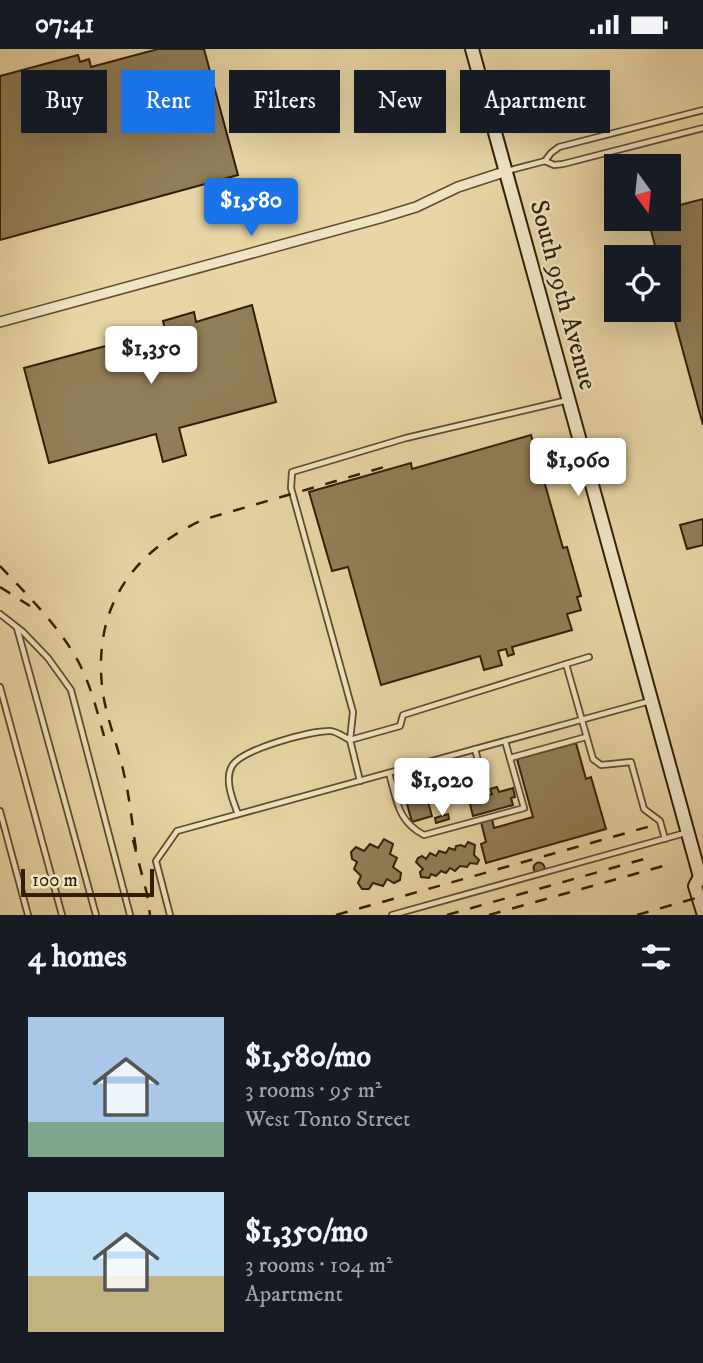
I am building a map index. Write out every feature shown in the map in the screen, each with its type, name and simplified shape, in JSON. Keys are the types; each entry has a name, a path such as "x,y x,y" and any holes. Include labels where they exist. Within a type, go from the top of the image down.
{"main road":[{"name":"South 99th Avenue","path":"472,49 701,878 695,886 703,912"}],"street":[{"path":"0,322 380,218 416,207 458,187 506,171"}],"lane":[{"path":"545,161 559,147 703,110"},
{"path":"506,171 545,161 554,165 563,164 703,128"},
{"path":"360,781 350,740 353,712 292,493 292,471 406,438 569,400"},
{"path":"0,614 48,658 71,690 130,915"},
{"path":"17,627 96,915"},
{"path":"239,814 229,782 230,768 260,748 332,731 350,740 400,726 403,715 590,657"},
{"path":"566,664 593,759 601,765 631,762 644,809 660,821 665,839"},
{"path":"0,687 62,915"},
{"path":"170,915 156,861 177,831 651,701"},
{"path":"510,758 586,737"},
{"path":"389,773 403,820 424,835 524,808 505,741"},
{"path":"431,787 481,772 475,749"},
{"path":"0,811 28,915"},
{"path":"392,915 688,833"}],"building":[{"path":"158,49 204,49 210,70 121,70 121,133 215,133 215,90 238,175 0,240 0,76 21,70 21,133 107,133 107,70 22,70 78,55 80,62 89,59 91,67"},
{"path":"703,199 703,425 675,322 681,322 681,245 655,245 651,231 681,231 681,205"},
{"path":"252,305 276,402 179,428 186,455 163,462 156,434 49,463 24,368 165,330 163,321 194,312 196,322"},
{"path":"531,435 563,548 567,547 581,596 577,597 581,610 567,614 572,630 512,647 514,654 508,656 506,649 498,651 502,665 484,670 480,656 381,685 348,567 332,571 309,492 411,463 412,469"},
{"path":"703,519 703,545 687,549 680,525"},
{"path":"576,743 586,779 591,777 606,829 486,863 481,844 486,842 481,822 492,819 494,828 533,817 517,759"},
{"path":"418,767 432,816 412,822 398,772"},
{"path":"497,787 499,792 513,788 513,805 473,816 470,804 474,803 473,800 492,794 490,789"},
{"path":"448,814 449,819 436,823 435,818"},
{"path":"384,839 393,844 390,854 397,858 393,867 401,873 400,880 394,883 387,879 383,886 373,883 369,889 362,889 358,883 361,876 354,869 357,862 352,859 351,852 356,847 364,851 370,844 378,848"},
{"path":"468,842 475,845 474,855 479,860 477,864 460,866 455,871 450,868 446,873 441,871 436,876 431,874 429,878 421,877 420,872 423,869 416,862 418,858 422,856 426,859 430,853 436,856 439,851 446,853 449,848 455,850 456,846 465,847"},
{"path":"539,863 543,864 543,872 539,873 535,872 534,868 535,864"}],"railway":[{"path":"136,849 126,783 102,686 104,631 123,585 137,566 156,549 177,533 202,520 391,465"},
{"path":"0,566 43,612 79,663 104,736"},
{"path":"0,587 30,606"},
{"path":"336,915 651,826"},
{"path":"133,840 150,915"},
{"path":"447,915 651,857"},
{"path":"489,915 667,865"},
{"path":"637,915 703,896"}]}
